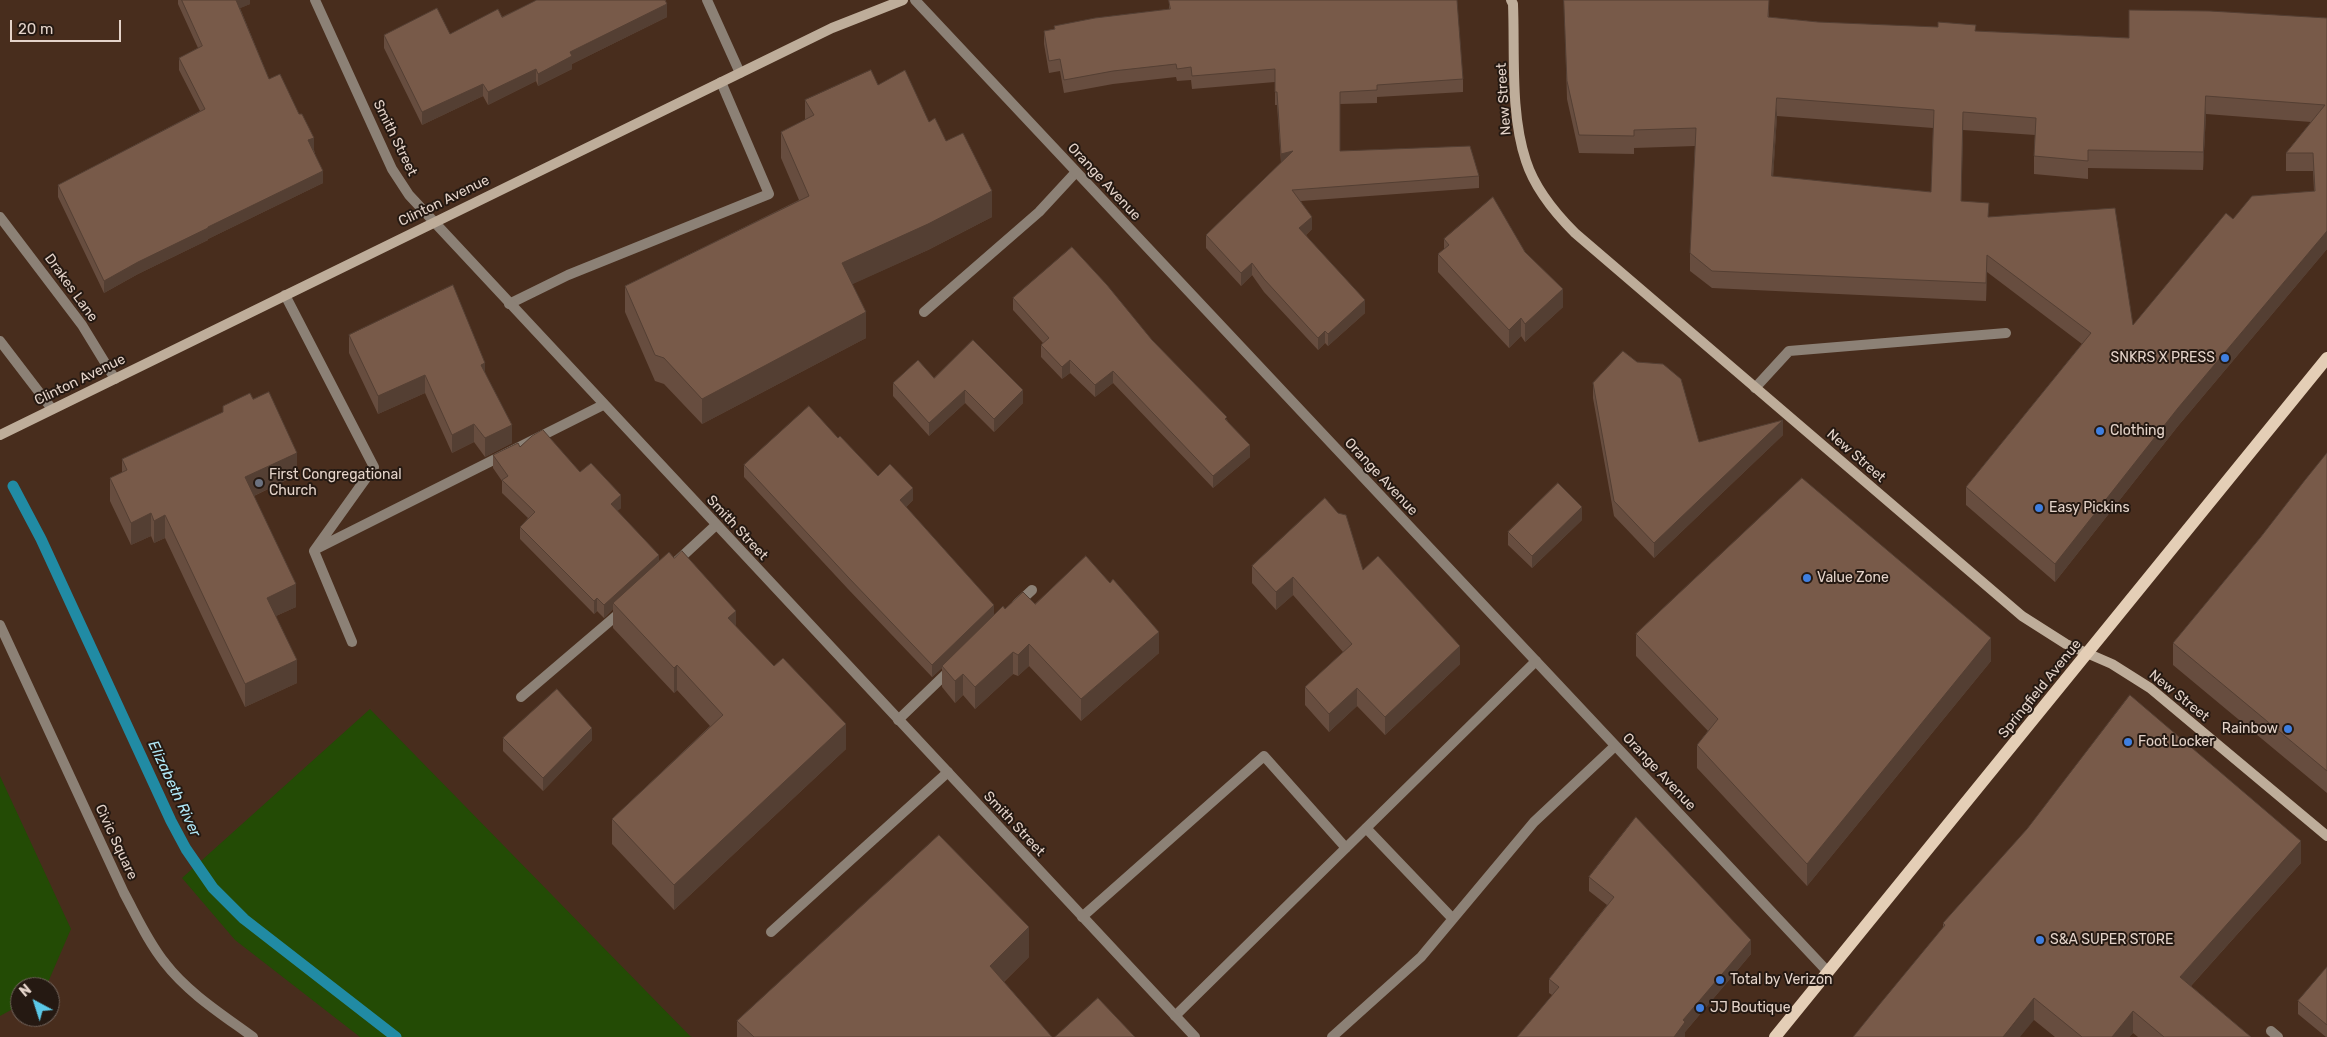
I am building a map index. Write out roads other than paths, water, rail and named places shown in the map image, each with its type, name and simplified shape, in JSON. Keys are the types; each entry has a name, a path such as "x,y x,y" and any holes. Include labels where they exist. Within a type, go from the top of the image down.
{"main road":[{"name":"Clinton Avenue","path":"0,435 432,222 832,28 903,0"},
{"name":"New Street","path":"1511,0 1513,4 1517,114 1526,161 1546,200 1575,233 2022,616 2044,632 2112,664 2150,688 2327,836"},
{"name":"Springfield Avenue","path":"1775,1037 2327,358"}],"street":[{"name":"Smith Street","path":"315,0 392,168 409,195 432,222 1195,1037"},
{"path":"707,0 740,73"},
{"name":"Orange Avenue","path":"915,0 1828,972"},
{"path":"509,304 568,275 769,194 721,82"},
{"path":"924,312 1039,212 1076,172"},
{"name":"Drakes Lane","path":"0,217 82,325 115,379"},
{"path":"285,295 374,466 314,551"},
{"path":"1755,388 1789,351 2006,333"},
{"path":"0,341 52,409"},
{"path":"314,551 603,405"},
{"path":"665,571 716,525"},
{"path":"314,551 352,642"},
{"path":"1011,611 1032,590"},
{"path":"521,697 629,604"},
{"name":"Civic Square","path":"0,625 124,893 146,934 166,964 191,989 253,1037"},
{"path":"898,720 962,659"},
{"path":"1175,1016 1536,661"},
{"path":"1332,1037 1421,957 1534,822 1615,746"},
{"path":"1082,917 1264,756 1346,848"},
{"path":"771,932 948,772"},
{"path":"1366,828 1453,919"}],"waterway":[{"name":"Elizabeth River","path":"13,486 41,539 171,821 186,849 213,888 244,919 396,1037"}],"place":[{"name":"SNKRS X PRESS","path":"2225,358"},
{"name":"Clothing","path":"2100,431"},
{"name":"First Congregational Church","path":"259,483"},
{"name":"Easy Pickins","path":"2039,508"},
{"name":"Value Zone","path":"1807,578"},
{"name":"Rainbow","path":"2288,729"},
{"name":"Foot Locker","path":"2128,742"},
{"name":"S&A SUPER STORE","path":"2040,940"},
{"name":"Total by Verizon","path":"1720,980"},
{"name":"JJ Boutique","path":"1700,1008"}]}
